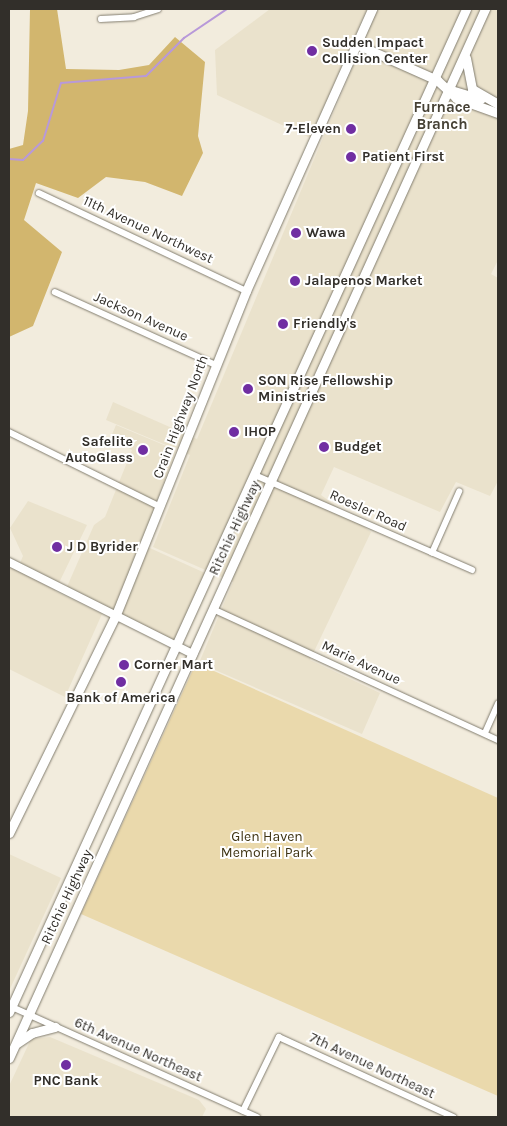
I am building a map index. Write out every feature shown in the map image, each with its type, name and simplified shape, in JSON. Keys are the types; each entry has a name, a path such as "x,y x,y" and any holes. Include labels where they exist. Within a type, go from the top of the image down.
{"main road":[{"name":"Crain Highway North","path":"9,832 115,617 161,507 246,291 372,9"},
{"name":"Ritchie Highway","path":"10,1008 437,80 466,9"},
{"name":"Ritchie Highway","path":"9,1058 466,55 485,9"},
{"path":"356,44 437,80 450,90 456,98 498,113"},
{"path":"466,55 472,88 498,104"},
{"path":"450,90 498,104"},
{"path":"15,1045 32,1033 55,1027"}],"street":[{"path":"101,19 134,17 158,9"},
{"name":"11th Avenue Northwest","path":"39,193 246,291"},
{"name":"Jackson Avenue","path":"55,292 216,365"},
{"path":"9,432 161,507"},
{"name":"Roesler Road","path":"255,475 472,570"},
{"path":"432,552 459,492"},
{"path":"9,562 115,617 193,654"},
{"name":"Marie Avenue","path":"213,609 498,740"},
{"path":"485,733 498,704"},
{"name":"6th Avenue Northeast","path":"10,1008 257,1117"},
{"name":"7th Avenue Northeast","path":"243,1111 279,1037 454,1117"}],"shaded area":[{"path":"30,9 57,9 66,69 119,70 149,65 175,37 205,62 198,136 203,153 182,196 145,182 106,177 78,198 36,183 24,220 62,252 33,326 9,337 9,149 23,145 28,111"},
{"path":"270,9 367,9 310,138 217,95 215,50"},
{"path":"377,9 498,9 498,260 491,274 498,278 498,481 490,496 456,482 440,512 334,467 321,495 371,532 310,660 380,693 362,734 199,663 233,582 153,547 190,455 106,420 113,402 197,439"},
{"path":"116,425 176,450 141,544 205,573 176,642 66,589 94,525 105,517 132,450 110,439"},
{"path":"28,501 87,525 55,591 102,614 65,697 9,669 9,567 17,570 23,556 10,528"},
{"path":"9,854 61,878 9,991"},
{"path":"50,1037 199,1100 206,1109 202,1117 9,1117 9,1086 31,1039"}],"green space":[{"name":"Glen Haven Memorial Park","path":"196,663 498,798 498,1096 81,914"}],"waterway":[{"path":"9,159 23,160 43,141 61,83 146,76 184,38 227,9"}],"place":[{"name":"Sudden Impact Collision Center","path":"312,51"},
{"name":"7-Eleven","path":"351,129"},
{"name":"Patient First","path":"351,157"},
{"name":"Wawa","path":"296,233"},
{"name":"Jalapenos Market","path":"295,281"},
{"name":"Friendly's","path":"283,324"},
{"name":"SON Rise Fellowship Ministries","path":"248,389"},
{"name":"IHOP","path":"234,432"},
{"name":"Budget","path":"324,447"},
{"name":"Safelite AutoGlass","path":"143,450"},
{"name":"J D Byrider","path":"57,547"},
{"name":"Corner Mart","path":"124,665"},
{"name":"Bank of America","path":"121,682"},
{"name":"PNC Bank","path":"66,1065"}],"district":[{"name":"Furnace Branch","path":"442,116"}]}
